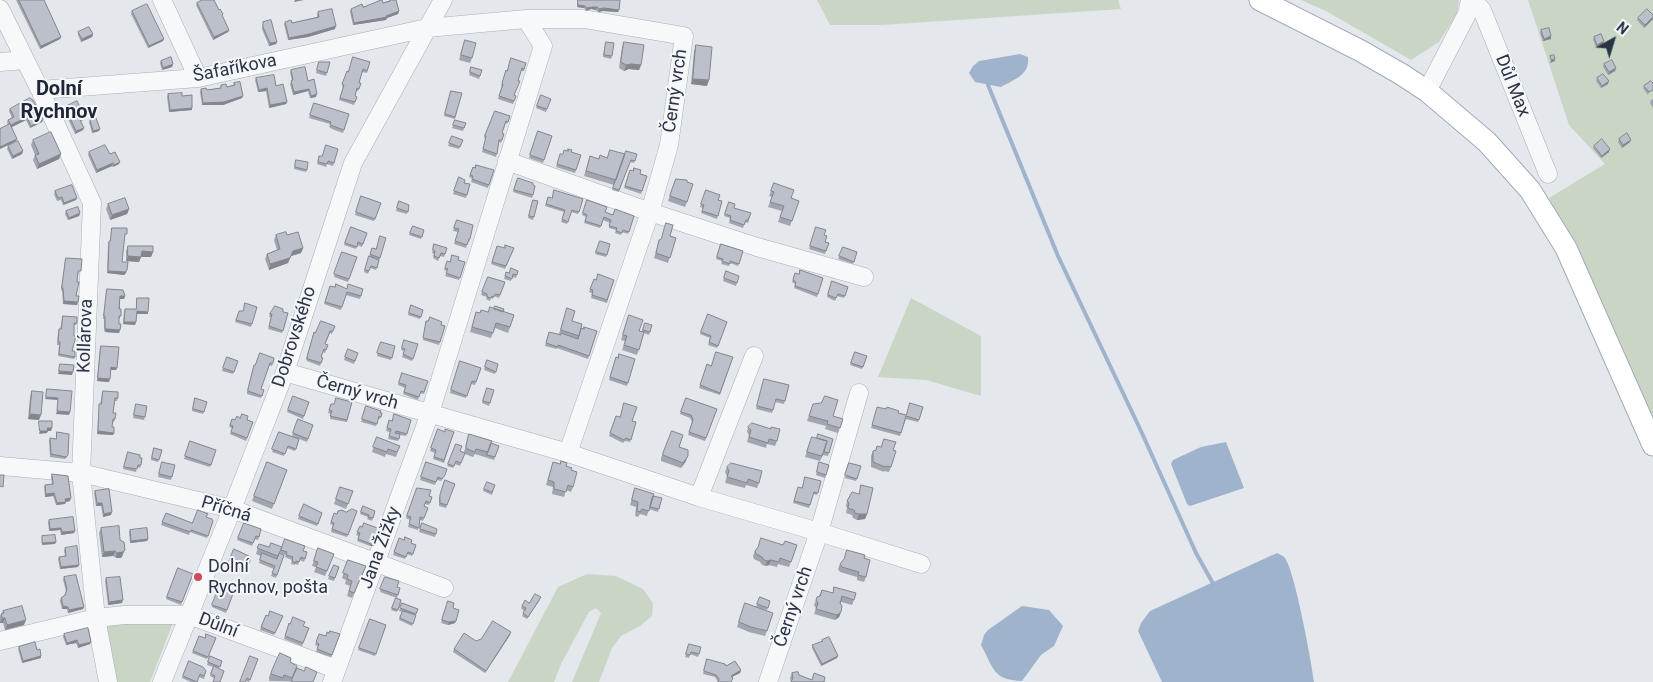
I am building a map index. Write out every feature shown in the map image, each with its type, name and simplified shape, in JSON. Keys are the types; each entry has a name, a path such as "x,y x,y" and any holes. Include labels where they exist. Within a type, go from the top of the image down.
{"main road":[{"path":"1260,0 1362,51 1427,91 1487,142 1530,190 1566,248 1653,445"}],"street":[{"path":"162,0 198,78"},
{"name":"Dobrovského","path":"162,682 232,510 285,372 353,163 443,0"},
{"name":"Důl Max","path":"1427,91 1467,14 1472,0 1482,10 1548,174"},
{"name":"Kollárova","path":"0,9 92,203 81,473 96,618 108,682"},
{"name":"Černý vrch","path":"427,28 526,19 584,18 684,36 669,145 650,212 568,453"},
{"path":"430,413 543,46 526,19"},
{"name":"Šafaříkova","path":"40,90 198,78 427,28"},
{"path":"0,62 25,60"},
{"path":"507,161 650,212 864,277"},
{"path":"699,496 754,356"},
{"name":"Černý vrch","path":"285,372 568,453 699,496 921,564"},
{"name":"Černý vrch","path":"768,682 819,532 859,392"},
{"name":"Jana Žižky","path":"334,676 430,413"},
{"name":"Příčná","path":"0,466 81,473 232,510 444,588"},
{"name":"Důlní","path":"0,641 96,618 125,615 189,615 334,676"}],"green space":[{"path":"817,0 1118,0 1121,9 882,25 830,25"},
{"path":"1301,0 1459,0 1457,14 1439,42 1411,60 1326,11"},
{"path":"1528,0 1653,0 1653,445 1618,367 1549,198 1605,164 1569,125"},
{"path":"911,298 981,336 981,396 926,380 878,377"},
{"path":"587,574 616,576 643,589 653,603 652,616 640,626 621,636 612,648 599,682 572,682 601,613 596,608 589,612 561,664 554,682 508,682 558,587"},
{"path":"174,620 150,682 114,682 102,622"}],"water":[{"path":"1020,54 1028,57 1027,68 1016,79 1001,87 975,82 969,73 979,61"},
{"path":"1226,442 1244,488 1190,506 1187,504 1171,464 1173,460 1201,447"},
{"path":"1277,553 1284,557 1293,578 1314,682 1162,682 1138,631 1141,623 1150,611"},
{"path":"1022,606 1049,610 1063,626 1054,646 1041,655 1022,681 1012,680 999,675 981,645 984,635 988,630"}],"building":[{"path":"19,0 44,0 61,37 41,46"},
{"path":"202,0 214,0 223,14 229,30 214,37 197,3"},
{"path":"382,0 383,3 396,0 399,11 387,17 354,23 351,9 362,4 363,7"},
{"path":"578,0 620,0 619,10 599,9 597,7 587,8 578,5"},
{"path":"147,4 164,39 149,46 132,11"},
{"path":"332,9 336,26 289,38 285,22 291,20 292,23 319,17 318,12"},
{"path":"1647,9 1653,17 1645,25 1638,18"},
{"path":"271,20 277,42 270,43 263,27 263,22"},
{"path":"89,27 93,34 82,39 78,32"},
{"path":"1549,28 1551,36 1544,39 1541,30"},
{"path":"1601,34 1604,41 1597,45 1594,37"},
{"path":"465,40 476,43 472,58 461,55"},
{"path":"606,42 614,43 612,56 604,55"},
{"path":"624,42 644,45 641,65 626,65 621,62"},
{"path":"696,45 712,47 709,80 693,79"},
{"path":"1554,55 1555,59 1551,60 1550,56"},
{"path":"171,57 173,64 163,68 161,61"},
{"path":"353,57 370,62 367,71 363,69 355,102 340,98 344,85 342,84"},
{"path":"511,58 526,63 524,69 522,68 514,101 499,96"},
{"path":"1612,60 1616,68 1609,72 1604,64"},
{"path":"319,62 330,62 327,73 317,70"},
{"path":"305,67 308,81 314,79 317,94 311,96 309,89 294,92 291,81 293,80 291,70"},
{"path":"471,67 482,70 480,76 470,72"},
{"path":"1603,74 1609,81 1602,86 1597,78"},
{"path":"274,75 276,86 283,84 287,102 270,105 267,88 259,90 256,78"},
{"path":"1651,81 1653,83 1653,90 1649,92 1644,86"},
{"path":"240,82 243,96 224,102 203,103 201,89 221,88 221,85 226,84 227,87"},
{"path":"451,91 462,93 455,117 445,114"},
{"path":"182,93 182,96 192,95 192,108 170,110 168,94"},
{"path":"541,95 551,99 547,109 537,106"},
{"path":"30,98 33,100 43,120 31,126 27,117 11,125 8,120 14,117 10,109"},
{"path":"77,101 85,117 80,120 84,128 76,131 65,107"},
{"path":"314,103 349,114 344,130 333,126 330,124 331,122 310,115"},
{"path":"495,111 510,116 502,133 504,134 502,140 499,140 497,154 483,149 485,136"},
{"path":"96,118 100,129 93,131 90,120"},
{"path":"455,120 466,123 464,128 453,125"},
{"path":"10,124 17,139 0,147 0,129"},
{"path":"538,131 552,136 544,160 530,155"},
{"path":"51,132 61,154 39,164 35,155 39,154 33,140"},
{"path":"1627,133 1631,140 1623,145 1619,139"},
{"path":"452,136 463,140 460,147 449,143"},
{"path":"1602,139 1610,149 1602,156 1594,146"},
{"path":"18,141 23,151 13,156 8,146"},
{"path":"105,145 110,154 115,152 120,162 97,170 89,152"},
{"path":"326,145 338,149 334,163 328,161 327,164 318,162 319,156 322,156"},
{"path":"568,149 581,155 576,170 557,164 560,154 563,154 564,150 568,151"},
{"path":"610,150 625,154 616,180 586,171 590,156 599,159 600,155 607,158"},
{"path":"626,151 637,154 635,161 631,160 619,190 613,188"},
{"path":"296,160 308,162 307,170 295,167"},
{"path":"476,165 494,170 489,185 472,179 473,176 470,175 473,167 475,168"},
{"path":"634,168 641,170 640,174 647,176 642,191 625,186 630,170 633,171"},
{"path":"459,177 465,180 464,183 470,184 467,195 454,191"},
{"path":"518,178 533,183 535,186 533,195 514,190"},
{"path":"676,179 687,180 687,182 693,184 687,202 670,196"},
{"path":"774,183 794,190 791,198 799,201 792,221 780,217 784,206 770,202 774,192 771,191"},
{"path":"72,185 77,198 64,203 62,197 58,198 55,191"},
{"path":"554,190 583,199 579,212 572,210 568,222 562,219 565,210 546,204 548,197 552,198"},
{"path":"706,190 720,195 718,200 722,201 718,216 702,211 704,205 701,204"},
{"path":"361,196 381,203 375,219 356,212"},
{"path":"125,198 129,209 112,215 108,204"},
{"path":"533,200 538,201 534,217 529,216"},
{"path":"587,200 607,207 605,212 613,215 615,209 634,216 629,232 623,230 622,233 616,231 617,228 609,226 611,220 604,217 601,226 585,221 587,215 583,213"},
{"path":"399,201 409,205 408,212 397,208"},
{"path":"729,202 735,204 734,208 751,213 744,225 730,220 731,216 725,214"},
{"path":"78,207 80,213 69,218 66,211"},
{"path":"457,220 473,225 467,245 455,241 459,229 454,228"},
{"path":"666,223 673,225 670,236 676,238 670,258 656,253"},
{"path":"413,226 424,230 422,237 410,233"},
{"path":"351,227 367,233 363,244 358,242 357,247 345,243"},
{"path":"816,227 826,230 824,235 827,236 825,242 829,243 826,251 810,246"},
{"path":"112,228 127,228 122,262 128,262 125,272 108,271 109,241"},
{"path":"286,232 287,235 298,232 303,248 293,251 290,258 270,264 267,254 280,249 276,235"},
{"path":"380,236 386,238 380,258 370,254 372,248 376,249"},
{"path":"600,241 610,244 607,255 596,252"},
{"path":"434,244 447,248 445,254 441,253 439,258 434,256"},
{"path":"721,244 743,251 739,264 730,261 730,264 717,257"},
{"path":"505,245 514,248 506,266 492,262 497,246 505,248"},
{"path":"128,246 153,246 153,252 142,251 141,257 128,256"},
{"path":"843,247 857,252 854,262 839,256"},
{"path":"342,252 357,257 349,279 334,274"},
{"path":"452,255 459,257 458,260 465,262 460,278 446,273 448,269 445,268 447,261 450,262"},
{"path":"369,256 379,260 377,268 371,266 369,271 365,270"},
{"path":"66,258 82,259 81,271 78,271 77,282 79,282 76,296 79,296 78,302 64,301 62,288"},
{"path":"511,268 518,271 517,275 513,274 512,279 505,276 506,272 509,273"},
{"path":"800,270 823,278 818,294 795,286 796,282 793,280 795,273 799,274"},
{"path":"726,271 739,276 737,283 724,278"},
{"path":"598,274 614,280 607,300 592,295 593,290 590,289"},
{"path":"488,277 505,282 500,295 495,294 491,298 482,292"},
{"path":"832,281 848,287 845,296 838,294 836,298 828,295"},
{"path":"336,284 347,289 348,284 363,289 361,296 347,292 342,307 325,302 330,286 335,287"},
{"path":"107,289 123,290 125,296 120,296 120,330 106,329 105,327 104,316"},
{"path":"137,298 149,298 148,312 137,311 136,322 124,322 125,309 136,309"},
{"path":"245,303 257,307 252,324 236,320 239,311 243,311"},
{"path":"411,305 423,310 421,317 409,313"},
{"path":"275,306 288,313 283,331 269,326 272,314 270,314"},
{"path":"495,306 504,309 503,312 494,309"},
{"path":"490,307 514,315 510,327 496,323 493,333 472,327 476,312 480,313 481,310 488,312"},
{"path":"567,308 575,311 572,321 582,324 579,336 561,330"},
{"path":"708,314 727,322 718,346 709,342 711,336 701,332"},
{"path":"629,315 643,320 639,331 644,332 639,350 624,345 627,336 623,335"},
{"path":"63,316 77,317 77,323 74,323 74,336 76,336 72,351 75,351 75,357 59,354 59,329 61,329"},
{"path":"430,317 442,322 441,325 445,326 440,342 423,338 426,321"},
{"path":"321,321 335,326 333,331 330,331 325,344 328,345 326,350 324,349 321,363 307,357 314,332"},
{"path":"645,323 652,325 650,332 643,330"},
{"path":"584,327 597,331 589,356 558,345 558,347 546,343 549,332 561,335 561,333 578,339 581,328 584,329"},
{"path":"404,340 418,344 413,359 403,354 405,349 402,348"},
{"path":"381,342 395,346 392,358 377,353"},
{"path":"101,346 119,347 117,368 111,367 110,379 98,378"},
{"path":"348,349 358,353 355,361 345,357"},
{"path":"716,352 733,357 720,393 700,385 707,364 711,366"},
{"path":"855,352 867,356 863,367 851,363"},
{"path":"260,353 274,358 273,363 270,363 261,389 264,390 262,396 248,391 254,365"},
{"path":"619,354 635,359 628,383 610,377 616,357 618,358"},
{"path":"227,357 238,361 234,372 223,368"},
{"path":"487,360 498,364 496,372 485,367"},
{"path":"460,361 481,368 476,382 472,381 467,396 451,390"},
{"path":"60,364 74,365 73,372 59,371"},
{"path":"402,373 428,381 424,392 421,391 419,397 404,392 406,385 399,383"},
{"path":"764,379 789,385 785,401 776,399 773,410 757,406"},
{"path":"487,388 494,390 490,403 483,401"},
{"path":"47,389 72,391 70,412 57,411 58,398 46,397"},
{"path":"32,391 43,392 41,415 30,414"},
{"path":"103,391 118,392 118,398 115,398 113,413 116,413 112,427 114,427 114,433 98,431 99,404 101,404"},
{"path":"293,396 309,402 304,416 288,410"},
{"path":"825,396 838,400 833,416 843,419 840,428 827,424 828,421 809,416 813,404 821,403"},
{"path":"195,398 207,402 204,412 193,409"},
{"path":"336,398 352,402 347,420 330,416 332,411 329,410 331,404 334,404"},
{"path":"686,398 717,409 706,438 689,432 693,420 691,415 681,412"},
{"path":"624,403 637,407 632,421 636,422 631,440 626,438 624,440 610,433 616,416 620,417"},
{"path":"910,403 923,407 919,420 906,416 901,433 872,425 877,407 886,409 887,407 906,415"},
{"path":"136,404 147,406 145,417 134,415"},
{"path":"366,406 381,411 381,417 379,416 377,424 362,419"},
{"path":"242,414 248,416 247,420 253,422 247,438 231,432 233,426 230,425 232,419 235,420 237,416 240,418"},
{"path":"394,414 411,420 407,434 396,431 395,433 400,434 399,439 389,436 391,429 387,428 389,420 392,421"},
{"path":"298,419 313,425 308,439 293,433"},
{"path":"39,421 52,421 52,428 47,428 48,431 40,431"},
{"path":"752,423 771,429 771,427 780,429 777,441 769,439 768,443 749,437 751,430 748,427"},
{"path":"438,429 445,432 445,429 454,432 444,460 434,457 436,450 431,448"},
{"path":"672,431 683,435 679,447 688,450 688,456 683,463 663,455"},
{"path":"57,432 69,434 68,455 66,457 51,454 50,438 56,439"},
{"path":"279,432 299,439 296,449 288,446 285,454 272,449"},
{"path":"469,434 492,441 488,452 476,449 475,452 467,449"},
{"path":"818,434 833,439 829,453 824,452 827,441 817,438"},
{"path":"377,437 400,446 397,452 388,449 387,452 373,447"},
{"path":"812,437 827,441 822,456 807,452"},
{"path":"884,439 896,442 893,450 896,451 891,467 885,467 873,462 873,451 876,450 877,446 881,447"},
{"path":"190,441 216,450 211,465 185,456"},
{"path":"491,443 499,446 495,457 487,455"},
{"path":"456,444 462,446 460,451 465,453 461,463 456,461 454,466 448,464"},
{"path":"154,448 162,450 159,460 152,458"},
{"path":"128,452 140,455 140,458 142,458 141,465 138,465 137,469 124,467"},
{"path":"561,461 567,463 566,466 572,468 571,470 577,472 573,487 568,485 566,492 554,489 554,482 548,480 553,462 560,464"},
{"path":"162,462 175,465 172,477 159,474"},
{"path":"267,462 287,470 274,504 254,496"},
{"path":"426,462 447,469 442,479 438,477 436,482 421,477"},
{"path":"819,462 829,465 826,475 817,472"},
{"path":"731,463 762,471 759,483 748,479 747,483 727,477 729,471 727,467"},
{"path":"849,463 861,466 857,479 845,475"},
{"path":"52,474 68,476 71,498 65,499 66,502 57,503 54,493 46,494 45,485 53,484"},
{"path":"0,475 4,475 3,487 0,486"},
{"path":"805,477 821,481 818,493 814,492 810,505 794,501 798,487 802,488"},
{"path":"445,480 455,484 447,505 440,503 440,495"},
{"path":"487,482 495,485 492,492 484,489"},
{"path":"861,485 873,488 867,514 855,513 854,510 848,508 849,503 847,501 852,492 859,494"},
{"path":"340,487 353,491 348,504 336,499"},
{"path":"417,488 431,490 429,496 432,497 430,503 426,501 424,506 428,508 424,518 420,517 419,528 409,524 411,517 407,516"},
{"path":"635,488 654,494 649,511 642,509 640,512 637,511 638,502 632,500"},
{"path":"109,489 112,512 104,514 102,503 97,503 95,491"},
{"path":"653,496 662,498 659,509 650,507"},
{"path":"304,504 322,513 318,524 299,516"},
{"path":"363,506 375,511 373,518 361,512"},
{"path":"352,509 357,511 348,535 332,529 334,523 331,522 334,513 337,514 338,511 342,510 346,512"},
{"path":"198,510 208,514 206,517 213,521 208,536 162,522 166,513 192,523"},
{"path":"73,517 75,531 62,532 61,528 50,529 49,520"},
{"path":"244,523 261,529 259,537 256,536 253,543 238,538"},
{"path":"364,523 380,529 375,544 358,539 360,533 357,532"},
{"path":"422,523 437,529 436,534 420,529"},
{"path":"119,526 120,540 124,542 125,550 117,553 115,551 104,552 101,528"},
{"path":"147,528 148,539 131,541 130,530"},
{"path":"55,535 56,542 42,543 42,536"},
{"path":"405,537 412,540 411,543 416,545 413,554 408,552 406,557 394,552 399,538 404,540"},
{"path":"761,538 783,545 785,541 797,545 791,562 780,558 779,562 767,561 756,554 755,551"},
{"path":"285,539 305,546 303,551 307,552 305,559 301,557 299,562 296,561 296,563 292,561 293,557 286,555 287,552 281,550"},
{"path":"271,543 282,547 278,556 257,548 259,544 269,547"},
{"path":"77,546 79,565 61,567 59,557 66,556 65,548"},
{"path":"318,548 334,554 327,571 316,567 318,562 314,561"},
{"path":"234,549 251,557 249,564 246,562 243,570 228,564"},
{"path":"847,550 865,555 864,558 870,560 866,577 858,575 859,572 842,567 840,564"},
{"path":"262,553 277,559 279,553 284,555 277,575 272,573 275,566 260,560"},
{"path":"348,560 366,566 354,593 349,591 352,581 347,579 348,575 343,573"},
{"path":"334,565 339,567 335,578 329,576"},
{"path":"178,568 193,574 182,602 167,597"},
{"path":"76,575 84,607 69,610 68,607 63,606 61,598 65,595 67,589 64,577"},
{"path":"120,577 123,600 109,602 106,578"},
{"path":"385,577 399,581 397,587 400,588 398,595 380,589"},
{"path":"220,585 234,591 227,610 212,605"},
{"path":"834,587 856,593 854,600 842,596 840,603 842,606 841,612 837,615 816,609 818,603 816,600 822,590 833,593"},
{"path":"535,594 541,597 528,617 523,613 526,608 522,606 525,600 529,603"},
{"path":"760,597 770,601 768,608 757,604"},
{"path":"396,598 401,600 398,610 392,608"},
{"path":"448,601 454,603 453,608 459,610 456,621 442,620"},
{"path":"402,603 418,609 416,614 400,608"},
{"path":"745,603 773,613 767,631 739,622"},
{"path":"22,606 26,620 7,625 5,618 2,618 1,614 4,613 3,611"},
{"path":"270,611 283,616 275,633 261,627 266,615 268,616"},
{"path":"403,611 416,615 413,624 400,618"},
{"path":"293,617 305,622 303,626 309,628 303,643 285,636"},
{"path":"370,619 386,625 376,654 359,648"},
{"path":"493,621 511,632 486,671 454,649 464,633 476,641 481,639"},
{"path":"88,628 91,642 79,645 77,640 67,643 64,634"},
{"path":"330,631 340,634 332,655 317,649 319,644 316,642 319,634 326,636 327,632 329,633"},
{"path":"206,634 216,638 208,657 193,651 199,636 205,638"},
{"path":"829,637 838,656 822,664 812,645"},
{"path":"35,642 37,650 40,649 41,656 23,661 19,647"},
{"path":"689,644 701,647 699,654 691,652 690,655 686,654"},
{"path":"280,653 291,658 290,662 297,666 292,678 284,675 283,678 271,674"},
{"path":"210,656 222,661 220,667 208,662"},
{"path":"250,656 258,659 250,680 247,678 245,682 240,682"},
{"path":"707,659 725,664 726,666 735,661 741,670 731,676 733,678 731,682 718,682 719,679 716,675 704,671"},
{"path":"189,661 203,667 206,671 204,676 200,674 197,682 183,676"},
{"path":"214,666 224,671 220,682 213,682 215,676 211,674"},
{"path":"306,667 317,672 313,682 291,681 297,668 304,671"},
{"path":"798,672 799,675 812,680 814,673 825,677 824,682 791,682 793,678 792,673"}],"waterway":[{"path":"988,85 1058,256 1141,431 1196,553 1215,587"}],"place":[{"name":"Dolní Rychnov, pošta","path":"198,577"}],"district":[{"name":"Dolní Rychnov","path":"59,102"}]}
